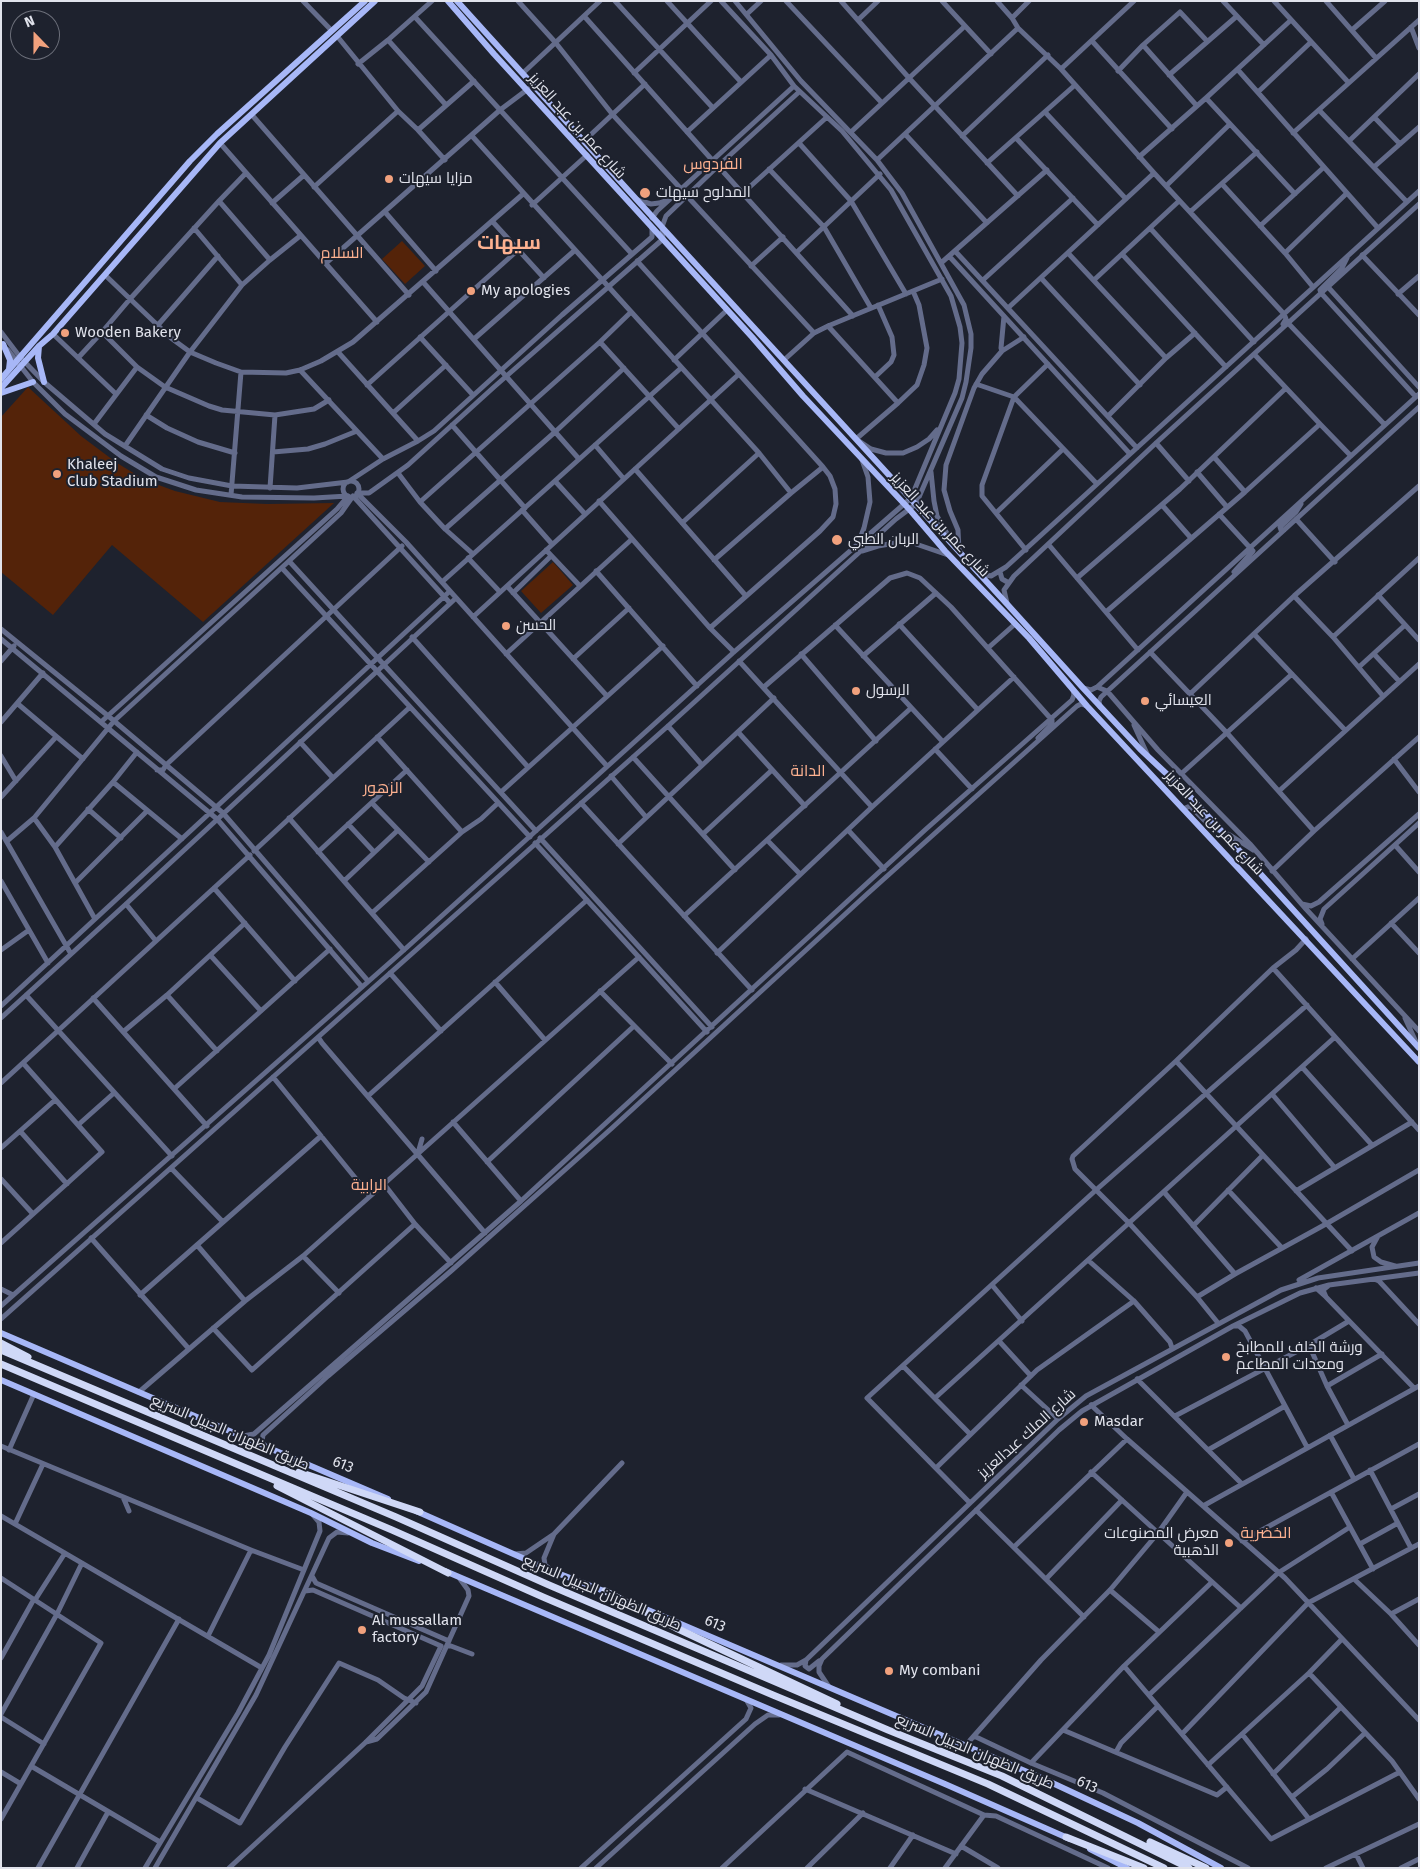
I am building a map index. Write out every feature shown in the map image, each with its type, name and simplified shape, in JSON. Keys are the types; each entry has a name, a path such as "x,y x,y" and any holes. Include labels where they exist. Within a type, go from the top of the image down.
{"highway":[{"path":"1,1343 75,1382"},
{"name":"طريق الظهران الجبيل السريع","path":"1,1350 243,1454 396,1517 888,1730 1002,1776 1189,1868"},
{"name":"طريق الظهران الجبيل السريع","path":"1,1364 392,1530 773,1695 988,1784 1164,1868"},
{"path":"202,1450 448,1573"},
{"path":"243,1454 420,1512"},
{"path":"605,1592 676,1628 808,1689 888,1730"},
{"path":"1071,1809 1206,1868"},
{"path":"1066,1838 1144,1868"}],"main road":[{"path":"1,379 52,334 220,143 252,115 365,1"},
{"path":"1,388 21,368 21,360 190,161 217,134 334,34 376,1"},
{"name":"شارع عمر بن عبد العزيز","path":"448,1 861,458 1015,624 1087,706 1419,1062"},
{"name":"شارع عمر بن عبد العزيز","path":"457,1 1100,707 1186,792 1418,1048"},
{"path":"2,343 10,360 8,371"},
{"path":"39,346 38,358 44,382"},
{"path":"1,393 33,382"},
{"name":"613","path":"1,1333 420,1512 512,1554 780,1665 1046,1780 1113,1811 1221,1868"},
{"path":"1,1380 354,1534 841,1740 1066,1838 1127,1868"}],"street":[{"path":"303,1 334,34 398,111 418,130 444,160"},
{"path":"358,64 432,1"},
{"path":"518,1 555,42 613,115 682,190"},
{"path":"523,73 600,1"},
{"path":"666,1 742,82"},
{"path":"634,73 711,1"},
{"path":"1,1319 668,726 911,498 955,393 959,378 962,343 956,310 951,296 908,216 880,174 842,131 799,92 770,55 721,1"},
{"path":"1,1306 404,950 734,652 896,518 916,504 962,398 970,365 971,334 964,305 902,192 851,132 801,81 735,1"},
{"path":"747,14 762,1"},
{"path":"786,1 882,103"},
{"path":"841,1 1018,196"},
{"path":"858,20 878,1"},
{"path":"942,1 991,54"},
{"path":"997,1 1018,28 1048,55 1075,84 1139,157 1284,314 1285,322 1268,337 1266,343"},
{"path":"1012,18 1022,4 1029,1"},
{"path":"1061,69 1134,1"},
{"path":"1222,1 1264,45"},
{"path":"1274,1 1348,82"},
{"path":"1326,1 1376,58"},
{"path":"1352,30 1385,1"},
{"path":"616,2 713,108"},
{"path":"1118,71 1143,45 1180,12 1207,41"},
{"path":"584,16 713,161"},
{"path":"1169,75 1237,16"},
{"path":"415,17 631,254"},
{"path":"1139,157 1238,70 1291,20"},
{"path":"1293,133 1419,20"},
{"path":"851,132 965,26"},
{"path":"1411,27 1419,48"},
{"path":"876,160 1018,28"},
{"path":"388,40 446,105"},
{"path":"1092,41 1172,129"},
{"path":"1258,92 1312,42"},
{"path":"1143,45 1197,106"},
{"path":"687,132 770,55"},
{"path":"962,136 1048,55"},
{"path":"1238,70 1378,228"},
{"path":"1349,141 1419,74"},
{"path":"418,130 474,81"},
{"path":"584,141 645,84"},
{"path":"987,163 1075,84"},
{"path":"607,766 406,542 352,495 344,492 343,487 383,459 434,431 601,280 652,237 652,216 794,86"},
{"path":"326,263 500,110 528,89"},
{"path":"21,368 64,414 122,456 156,477 196,490 231,495 314,498 369,493 398,473 506,375 663,239 662,227 666,216 799,92"},
{"path":"1206,98 1295,194"},
{"path":"1319,110 1407,202"},
{"path":"314,186 398,111"},
{"path":"1045,112 1126,199"},
{"path":"252,115 408,295"},
{"path":"743,193 827,117"},
{"path":"1374,117 1400,144"},
{"path":"1166,186 1230,124"},
{"path":"1374,167 1419,127"},
{"path":"905,134 987,223"},
{"path":"472,136 532,205 711,400 758,453 790,493"},
{"path":"1016,138 1098,225"},
{"path":"220,143 377,322"},
{"path":"798,143 852,201 906,294"},
{"path":"1190,212 1257,152"},
{"path":"532,205 587,155"},
{"path":"718,166 797,252 852,316"},
{"path":"1260,226 1324,166"},
{"path":"769,170 824,227 871,308"},
{"path":"941,263 1047,170"},
{"path":"78,358 194,228 246,173"},
{"path":"1008,308 1154,173"},
{"path":"272,203 304,174"},
{"path":"797,252 880,174"},
{"path":"1222,184 1285,253 1313,287"},
{"path":"980,574 991,576 1000,572 1026,550 1419,191"},
{"path":"1285,253 1347,193"},
{"path":"105,275 190,352 241,372 286,374 300,370 338,352 377,322 523,194"},
{"path":"687,196 814,333"},
{"path":"637,200 651,204 673,198"},
{"path":"983,280 1073,198"},
{"path":"219,201 270,260"},
{"path":"1094,280 1179,201"},
{"path":"1008,604 1004,590 1009,583 1079,514 1419,204"},
{"path":"385,212 436,271"},
{"path":"492,221 544,278"},
{"path":"194,228 242,285"},
{"path":"1150,228 1254,342"},
{"path":"125,446 190,352 242,285 300,236"},
{"path":"751,266 783,237"},
{"path":"367,385 518,250"},
{"path":"955,250 1137,448"},
{"path":"474,339 574,251"},
{"path":"1068,252 1166,358"},
{"path":"1122,254 1226,367"},
{"path":"1321,293 1320,290 1342,268 1349,254"},
{"path":"1362,255 1419,315"},
{"path":"158,325 218,256"},
{"path":"949,256 1130,454"},
{"path":"637,260 823,467 830,476 835,489 836,504 833,516 820,531 710,628"},
{"path":"1398,294 1419,276"},
{"path":"1041,278 1140,385"},
{"path":"784,360 814,333 942,280"},
{"path":"423,282 579,459"},
{"path":"1328,287 1419,387"},
{"path":"913,291 919,305 927,348 924,365 917,385 856,439 871,449 886,453 903,453 929,439 940,425"},
{"path":"1083,688 1091,690 1097,687 1417,396 1321,293"},
{"path":"875,377 891,362 894,355 892,337 878,305"},
{"path":"674,360 727,310"},
{"path":"420,502 600,342 631,312"},
{"path":"1002,351 1004,316"},
{"path":"1288,323 1385,425"},
{"path":"828,326 898,403"},
{"path":"1,332 21,360"},
{"path":"102,332 137,367 165,387 209,406 275,415 314,409 329,400"},
{"path":"1108,416 1166,358 1195,333"},
{"path":"52,334 116,394"},
{"path":"420,337 473,395"},
{"path":"959,551 958,530 944,490 946,466 976,384 982,374 1002,351 1024,338"},
{"path":"600,342 680,429"},
{"path":"2,343 105,434 162,469 189,478 232,486 297,488 348,482 357,484 358,489 352,495 101,722"},
{"path":"1385,350 1387,366"},
{"path":"338,352 418,441"},
{"path":"1254,354 1285,389 1351,456"},
{"path":"1026,550 982,496 982,486 1014,397 1048,364"},
{"path":"393,414 446,365"},
{"path":"94,424 137,367"},
{"path":"445,530 624,368"},
{"path":"442,582 682,368"},
{"path":"300,370 383,459"},
{"path":"231,495 241,372"},
{"path":"473,617 739,374"},
{"path":"976,384 1014,397 1097,484"},
{"path":"1077,578 1189,481 1285,389"},
{"path":"1100,707 1099,699 1107,690 1418,408"},
{"path":"146,415 167,428 198,442 235,453"},
{"path":"270,488 275,415"},
{"path":"1106,612 1245,492 1320,424"},
{"path":"452,425 552,544"},
{"path":"273,452 308,449 357,431"},
{"path":"1156,443 1189,481"},
{"path":"595,445 624,479"},
{"path":"996,513 1063,449"},
{"path":"682,523 758,453"},
{"path":"1214,457 1245,492"},
{"path":"858,549 870,502 868,477 861,458"},
{"path":"714,560 790,493 823,467"},
{"path":"635,469 746,596"},
{"path":"931,470 937,516 953,544"},
{"path":"1198,472 1227,507"},
{"path":"398,473 420,502 471,556 500,592"},
{"path":"555,481 585,514"},
{"path":"1190,694 1294,596 1419,486"},
{"path":"352,495 450,603"},
{"path":"7,841 34,818 114,721 341,513 352,495"},
{"path":"1284,530 1281,530 1280,527 1296,512 1306,498"},
{"path":"599,501 710,628 734,652"},
{"path":"1162,505 1191,538"},
{"path":"1219,514 1251,547 1253,552 1238,566 1225,583"},
{"path":"1296,519 1334,562"},
{"path":"506,654 632,539"},
{"path":"158,770 163,770 166,764 406,542"},
{"path":"858,549 901,542 913,543 950,555"},
{"path":"1049,545 1138,650"},
{"path":"546,550 580,586"},
{"path":"513,592 552,556"},
{"path":"1333,637 1419,558"},
{"path":"289,562 536,831"},
{"path":"282,568 530,837"},
{"path":"596,571 697,686"},
{"path":"1000,572 1002,579 1009,583"},
{"path":"764,687 890,578 907,573 920,578 936,593 1051,718 1052,724 1042,733 1033,746"},
{"path":"507,586 607,696"},
{"path":"1,1006 450,592"},
{"path":"863,656 936,593"},
{"path":"1378,595 1419,640"},
{"path":"1294,596 1333,637 1383,696"},
{"path":"1,1018 456,598"},
{"path":"573,660 629,608"},
{"path":"899,624 978,710"},
{"path":"988,648 1015,624"},
{"path":"1359,667 1405,625"},
{"path":"835,626 943,742"},
{"path":"1,629 223,813 252,853 362,987"},
{"path":"408,631 411,639 528,767"},
{"path":"1254,634 1345,730"},
{"path":"1,639 217,819 252,853 368,981"},
{"path":"1,661 17,642"},
{"path":"501,792 663,646"},
{"path":"1150,652 1227,733 1314,831"},
{"path":"801,654 876,741"},
{"path":"1374,654 1399,681"},
{"path":"739,661 872,807"},
{"path":"1279,791 1419,664"},
{"path":"1,722 43,673"},
{"path":"1182,774 1292,674"},
{"path":"717,952 1014,677"},
{"path":"126,687 132,693"},
{"path":"1097,687 1107,690 1182,774 1243,836 1325,930 1419,1031"},
{"path":"241,1436 254,1434 522,1201 1074,697 1073,689"},
{"path":"618,844 774,698"},
{"path":"18,704 83,759"},
{"path":"266,1447 262,1441 263,1435 328,1376 517,1212 1077,706 1081,704 1087,706"},
{"path":"1,1083 410,707"},
{"path":"684,916 912,708"},
{"path":"1132,719 1150,758"},
{"path":"668,726 702,765"},
{"path":"738,732 805,806"},
{"path":"642,736 641,743 646,745"},
{"path":"1,797 56,737"},
{"path":"377,737 462,832"},
{"path":"1272,871 1419,737"},
{"path":"300,742 333,778"},
{"path":"627,749 632,750 633,757 735,870"},
{"path":"935,749 972,789"},
{"path":"55,847 113,782 136,752"},
{"path":"1,756 16,781"},
{"path":"1394,759 1419,792"},
{"path":"318,852 407,770"},
{"path":"703,834 772,770"},
{"path":"611,776 646,817"},
{"path":"113,782 182,839"},
{"path":"372,803 429,862"},
{"path":"372,913 462,832 498,803"},
{"path":"581,803 752,990"},
{"path":"1184,809 1190,806 1211,827 1244,843 1260,855"},
{"path":"88,809 121,838"},
{"path":"75,884 147,810"},
{"path":"1302,904 1311,906 1319,902 1419,814"},
{"path":"34,818 55,847 95,919"},
{"path":"289,818 404,950"},
{"path":"1325,930 1320,919 1324,909 1419,823"},
{"path":"348,824 374,852"},
{"path":"344,881 397,830"},
{"path":"848,830 884,869"},
{"path":"1,832 71,954"},
{"path":"540,838 710,1029"},
{"path":"767,840 800,874"},
{"path":"535,843 638,957 716,1033"},
{"path":"1395,845 1419,872"},
{"path":"1,881 48,963"},
{"path":"214,888 295,981"},
{"path":"1352,959 1419,898"},
{"path":"368,1096 587,900"},
{"path":"1319,902 1319,907 1324,909"},
{"path":"126,904 156,941"},
{"path":"123,1032 211,956 245,923"},
{"path":"1391,923 1419,953"},
{"path":"1,950 29,930"},
{"path":"1218,1323 1198,1297 1075,1168 1072,1163 1073,1156 1306,939"},
{"path":"174,1089 330,949"},
{"path":"211,956 261,1011"},
{"path":"140,1392 245,1301 303,1256 638,957"},
{"path":"1273,968 1419,1130"},
{"path":"390,973 441,1031"},
{"path":"495,982 545,1040"},
{"path":"600,991 672,1064"},
{"path":"26,995 172,1156"},
{"path":"167,995 217,1051"},
{"path":"93,998 206,1126"},
{"path":"970,1503 867,1398 1096,1190 1307,1005"},
{"path":"1404,1016 1418,1048"},
{"path":"487,1162 634,1026"},
{"path":"318,1037 485,1233"},
{"path":"935,1398 1336,1037"},
{"path":"1176,1062 1352,1251"},
{"path":"1,1244 102,1152 23,1063"},
{"path":"1302,1067 1372,1145"},
{"path":"272,1077 370,1196"},
{"path":"78,1125 114,1093"},
{"path":"1272,1094 1335,1168"},
{"path":"1,1148 56,1100"},
{"path":"453,1122 522,1201"},
{"path":"1296,1191 1412,1122"},
{"path":"20,1131 67,1184"},
{"path":"140,1295 321,1136"},
{"path":"417,1154 422,1139"},
{"path":"1193,1226 1262,1155"},
{"path":"171,1168 223,1222"},
{"path":"1198,1297 1235,1274 1419,1170"},
{"path":"1,1179 33,1214"},
{"path":"384,1184 415,1224 451,1262"},
{"path":"1228,1190 1282,1248"},
{"path":"1164,1192 1235,1274"},
{"path":"1282,1290 1419,1213"},
{"path":"213,1328 252,1370 415,1224"},
{"path":"1,1233 8,1237"},
{"path":"1379,1235 1372,1247 1374,1257 1380,1262 1397,1266"},
{"path":"91,1238 189,1349"},
{"path":"197,1245 245,1301"},
{"path":"303,1256 339,1293"},
{"path":"1089,1261 1134,1301 1170,1342 1172,1348"},
{"name":"شارع الملك عبدالعزيز","path":"806,1660 1058,1419 1092,1393 1282,1290 1318,1278 1419,1263"},
{"name":"شارع الملك عبدالعزيز","path":"822,1658 1059,1430 1091,1405 1290,1297 1329,1285 1419,1272"},
{"path":"1387,1289 1386,1281 1393,1276"},
{"path":"1374,1279 1379,1280 1419,1324"},
{"path":"992,1285 1022,1321"},
{"path":"1326,1297 1323,1290 1329,1285"},
{"path":"1203,1506 1416,1387 1316,1288"},
{"path":"1,1289 13,1295"},
{"path":"936,1468 1031,1376 1134,1301"},
{"path":"1212,1338 1223,1328 1254,1312 1256,1307 1252,1306"},
{"path":"1175,1416 1349,1321"},
{"path":"1234,1326 1239,1326 1243,1329 1307,1447"},
{"path":"999,1341 1031,1376"},
{"path":"1308,1345 1326,1386 1348,1425"},
{"path":"1326,1386 1382,1354"},
{"path":"903,1366 970,1434"},
{"path":"1136,1379 1242,1484"},
{"path":"1021,1385 1058,1419"},
{"path":"9,1450 34,1394"},
{"path":"1091,1405 1126,1439 1278,1573 1419,1720"},
{"path":"1208,1450 1285,1406"},
{"path":"1330,1435 1354,1479"},
{"path":"1014,1547 1126,1439"},
{"path":"1242,1541 1419,1444"},
{"path":"1,1446 251,1550 304,1570"},
{"path":"512,1554 526,1553 554,1534 622,1463"},
{"path":"15,1524 43,1464"},
{"path":"1370,1470 1411,1548"},
{"path":"1092,1472 1241,1608"},
{"path":"965,1746 1041,1660 1110,1590 1158,1533 1187,1492"},
{"path":"1331,1492 1373,1568"},
{"path":"1390,1509 1419,1494"},
{"path":"123,1497 129,1511"},
{"path":"1046,1579 1122,1500"},
{"path":"976,1510 1084,1617"},
{"path":"145,1868 238,1713 270,1655 320,1531 319,1522 310,1514"},
{"path":"1,1516 262,1668"},
{"path":"1360,1544 1398,1523"},
{"path":"1149,1695 1278,1573 1350,1527"},
{"path":"155,1868 256,1695 329,1538 333,1534 342,1531 354,1534"},
{"path":"552,1571 545,1564 544,1558 554,1534"},
{"path":"1182,1734 1308,1603 1419,1544"},
{"path":"208,1636 251,1550"},
{"path":"1,1658 35,1599 65,1553"},
{"path":"44,1744 1,1716 57,1614 82,1563"},
{"path":"312,1576 316,1584 356,1601 446,1645"},
{"path":"1,1578 101,1643 1,1820"},
{"path":"1354,1578 1419,1645"},
{"path":"366,1742 377,1739 426,1692 469,1596 468,1590 460,1579"},
{"path":"1032,1763 1124,1666 1212,1582"},
{"path":"305,1591 313,1590 472,1654"},
{"path":"1110,1590 1159,1632"},
{"path":"1391,1614 1419,1599"},
{"path":"345,1604 356,1601"},
{"path":"38,1868 179,1619"},
{"path":"1208,1765 1309,1673 1342,1639"},
{"path":"229,1868 366,1742 422,1686 446,1645"},
{"path":"806,1660 805,1666 809,1669 822,1658"},
{"path":"822,1658 819,1672 829,1687"},
{"path":"780,1665 797,1665 806,1660"},
{"path":"196,1798 240,1823 285,1747 339,1663 378,1680 408,1700 416,1703"},
{"path":"1124,1666 1271,1839 1400,1772"},
{"path":"1309,1673 1392,1761 1419,1799"},
{"path":"581,1868 746,1718 751,1708 745,1699"},
{"path":"1116,1752 1122,1743 1158,1706"},
{"path":"1273,1774 1341,1707"},
{"path":"596,1868 755,1724 768,1715 783,1715"},
{"path":"746,1718 755,1716 755,1724"},
{"path":"1064,1730 1217,1795 1226,1787"},
{"path":"1292,1797 1327,1769 1365,1733"},
{"path":"1242,1734 1309,1819"},
{"path":"974,1736 1103,1793 1248,1868"},
{"path":"841,1740 847,1752 984,1814 996,1816 1108,1868"},
{"path":"722,1868 847,1752"},
{"path":"31,1766 160,1842"},
{"path":"1,1772 22,1784"},
{"path":"805,1789 956,1854"},
{"path":"77,1868 108,1812"},
{"path":"807,1868 863,1813"},
{"path":"945,1868 984,1814"},
{"path":"1326,1868 1419,1824"},
{"path":"890,1868 913,1835"},
{"path":"961,1846 998,1868"},
{"path":"1356,1854 1363,1868"},
{"path":"1401,1868 1419,1859"}],"shaded area":[{"path":"402,241 425,266 405,284 382,259"},
{"path":"28,387 81,436 117,463 145,480 175,491 220,502 267,504 334,503 203,622 112,545 53,615 1,572 1,417"},
{"path":"553,562 573,585 541,613 521,591"}],"place":[{"name":"مزايا سيهات","path":"389,179"},
{"name":"المدلوح سيهات","path":"645,193"},
{"name":"My apologies","path":"471,291"},
{"name":"Wooden Bakery","path":"65,333"},
{"name":"Khaleej Club Stadium","path":"57,474"},
{"name":"الربان الطبي","path":"837,540"},
{"name":"الحسن","path":"506,626"},
{"name":"الرسول","path":"856,691"},
{"name":"العيسائي","path":"1145,701"},
{"name":"ورشة الخلف للمطابخ ومعدات المطاعم","path":"1226,1357"},
{"name":"Masdar","path":"1084,1422"},
{"name":"معرض المصنوعات الذهبية","path":"1229,1543"},
{"name":"Al mussallam factory","path":"362,1630"},
{"name":"My combani","path":"889,1671"}],"district":[{"name":"الفردوس","path":"713,165"},
{"name":"سيهات","path":"509,243"},
{"name":"السلام","path":"342,254"},
{"name":"الدانة","path":"808,772"},
{"name":"الزهور","path":"383,789"},
{"name":"الرابية","path":"369,1186"},
{"name":"الخضرية","path":"1266,1534"}]}
